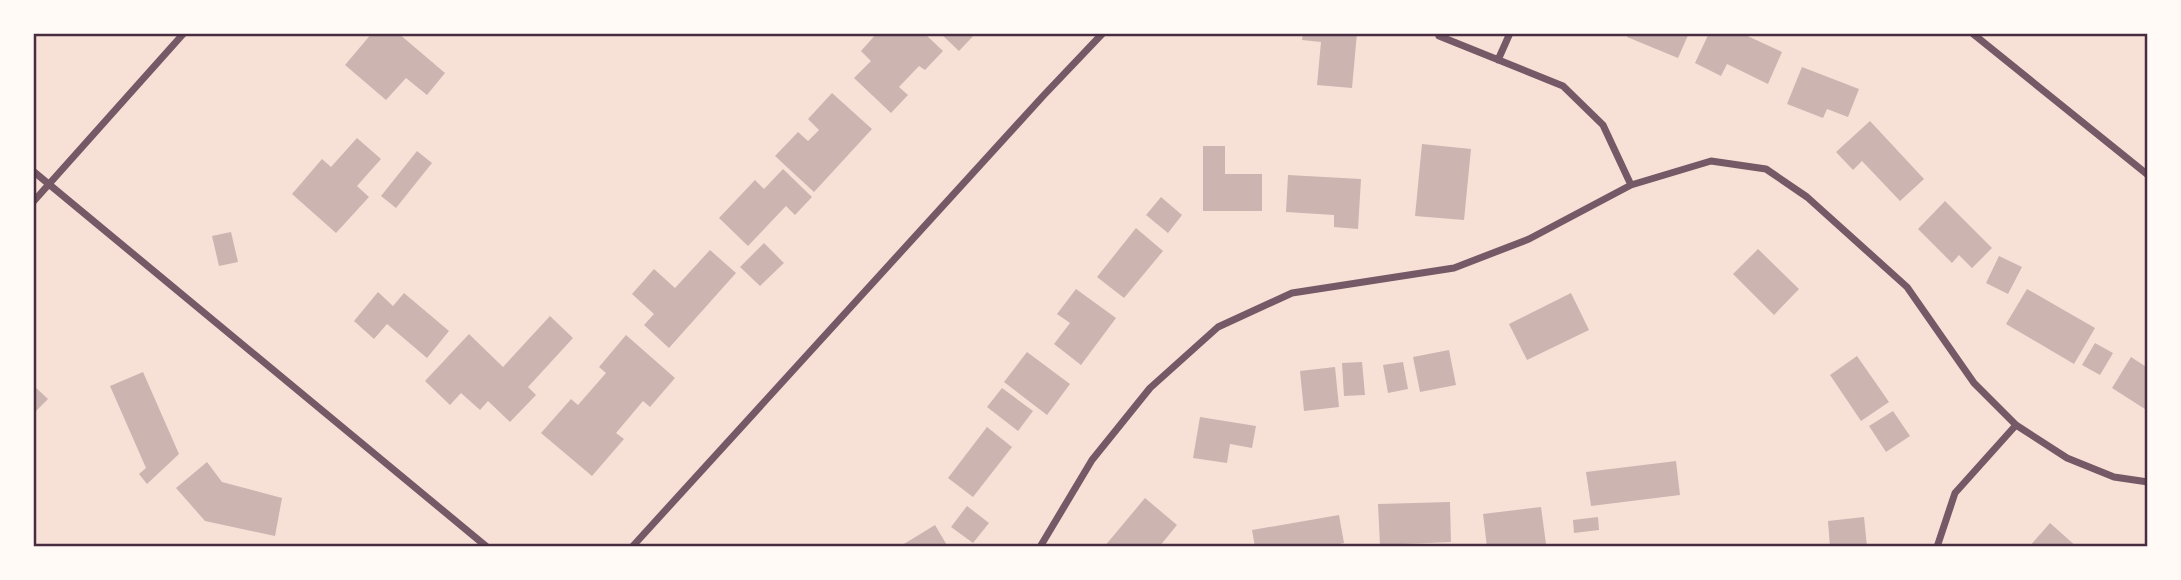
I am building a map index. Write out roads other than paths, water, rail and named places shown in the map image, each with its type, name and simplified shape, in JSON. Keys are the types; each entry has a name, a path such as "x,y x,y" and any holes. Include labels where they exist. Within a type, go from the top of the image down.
{"street":[{"path":"33,202 184,33"},
{"path":"632,547 1103,33"},
{"path":"1498,60 1510,33"},
{"path":"1972,33 2148,175"},
{"path":"1439,36 1563,86 1603,125 1631,185"},
{"path":"1040,547 1092,460 1150,388 1218,327 1292,293 1454,268 1529,239 1631,185 1710,161 1766,169 1808,197 1907,287 1974,383 2016,425 2067,458 2114,477 2148,482"},
{"path":"33,171 487,547"},
{"path":"1937,547 1955,493 2016,425"}]}
